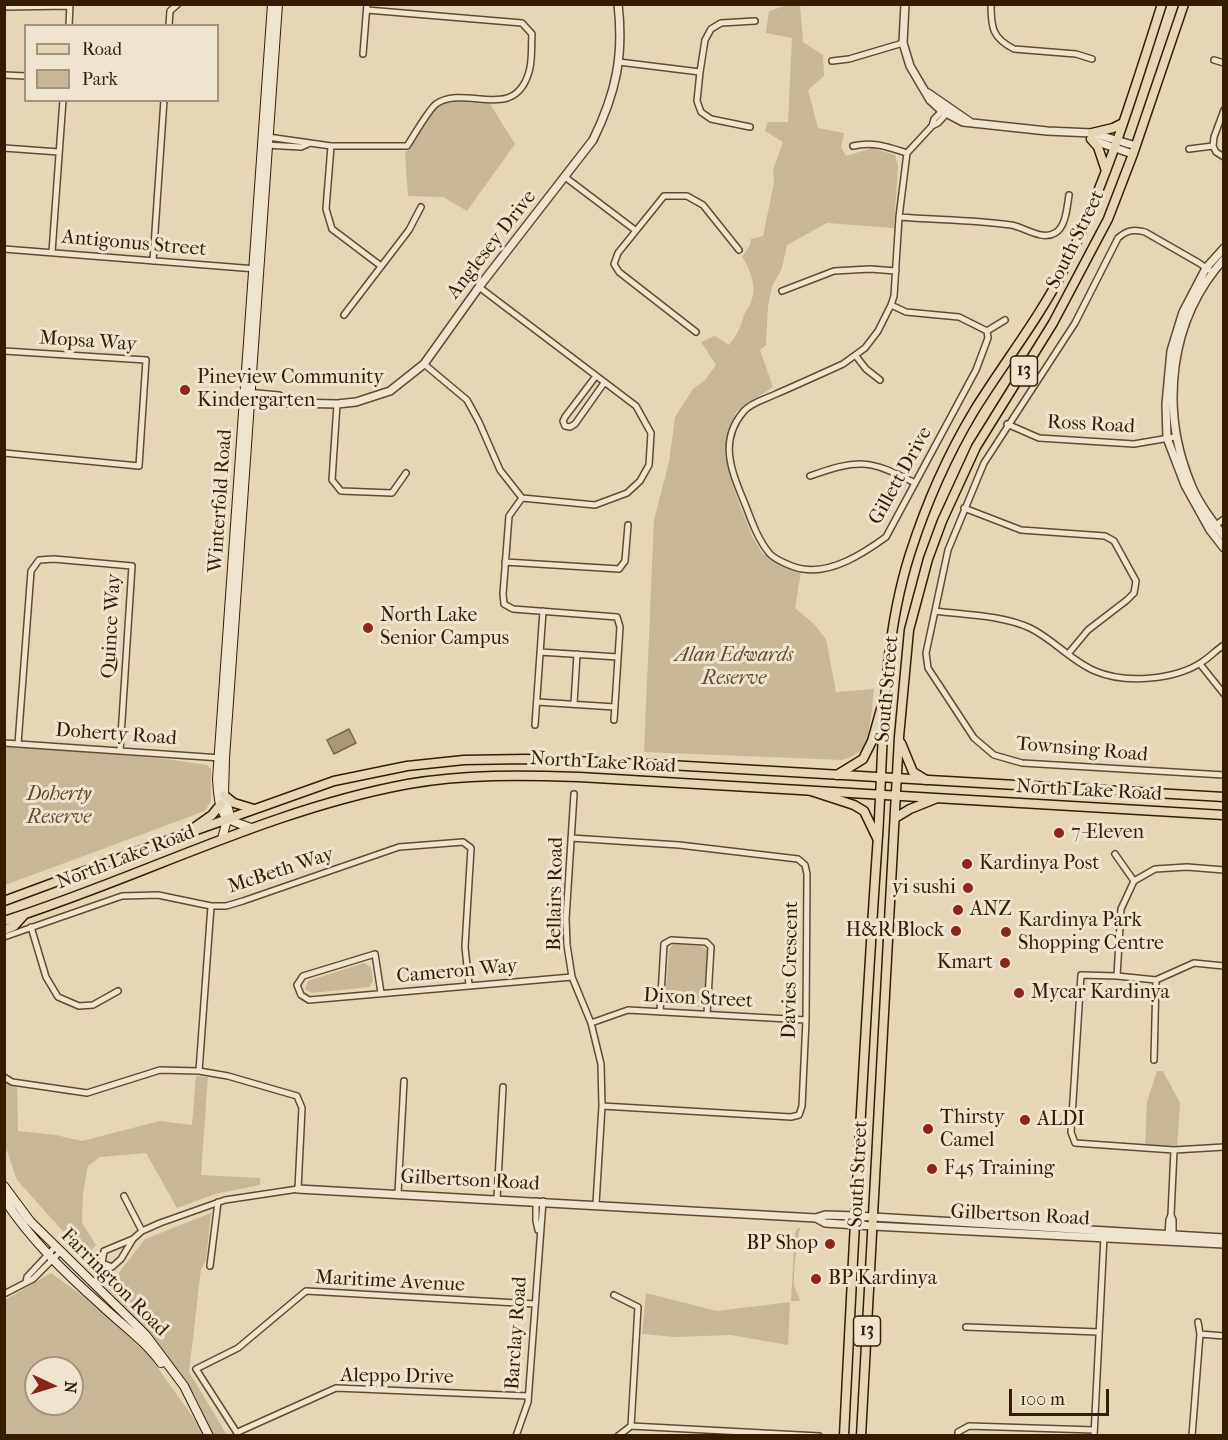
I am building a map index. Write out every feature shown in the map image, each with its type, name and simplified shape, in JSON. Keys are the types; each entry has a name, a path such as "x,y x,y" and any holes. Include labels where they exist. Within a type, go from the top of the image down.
{"main road":[{"name":"Winterfold Road","path":"266,141 272,4"},
{"name":"Winterfold Road","path":"227,819 223,814 218,792 278,4"},
{"name":"South Street","path":"844,1436 886,693 891,642 899,597 909,557 925,513 964,429 1061,274 1107,171 1162,4"},
{"name":"South Street","path":"861,1436 899,737 909,630 928,559 942,521 976,447 1053,323 1102,230 1135,150 1184,4"},
{"path":"1107,171 1091,136 1123,123"},
{"path":"837,775 862,759 867,751 886,693"},
{"path":"899,737 913,772 926,780"},
{"name":"Winterfold Road","path":"222,758 224,795 229,812 222,839"},
{"name":"North Lake Road","path":"4,901 188,832 334,781 407,766 464,760 526,759 1224,797"},
{"name":"North Lake Road","path":"4,921 290,814 354,796 409,784 466,777 517,775 1224,815"},
{"path":"811,791 854,805 864,811 877,839"},
{"path":"224,795 234,803 254,809"},
{"path":"895,818 907,810 935,799"},
{"path":"188,832 212,815 221,804"},
{"path":"227,819 251,828"},
{"path":"4,930 14,926 24,915"},
{"name":"Farrington Road","path":"4,1186 30,1221 57,1250 145,1334 184,1386 209,1436"},
{"name":"Farrington Road","path":"4,1199 28,1232 51,1256 145,1345 194,1407"}],"street":[{"path":"169,24 170,11 178,4"},
{"name":"Anglesey Drive","path":"248,398 279,396 287,402 336,404 356,402 390,391 424,364 479,287 593,140 604,116 620,62 621,29 618,4"},
{"path":"905,4 903,43 910,66 919,82 928,93 935,96 946,111 964,117 970,122 1047,131 1080,132 1135,150"},
{"path":"991,4 991,25 1005,45 1014,49 1076,54 1092,59"},
{"path":"4,7 70,5 69,24"},
{"path":"266,141 301,141 308,144 331,146 407,146 434,105 451,97 501,101 520,90 529,74 532,34 522,23 367,7 363,54"},
{"path":"750,127 711,118 701,112 697,101 705,40 711,29 721,24 755,21"},
{"path":"832,61 849,59 903,43"},
{"path":"1214,60 1224,63"},
{"path":"620,62 700,72"},
{"path":"4,75 24,76"},
{"path":"52,252 63,102"},
{"path":"153,261 164,102"},
{"path":"1224,110 1214,136 1213,146 1216,152 1224,157"},
{"path":"853,146 874,144 907,153 932,126 938,123 946,111"},
{"path":"331,146 326,209 332,229 381,266"},
{"path":"1189,149 1213,146"},
{"path":"4,148 59,152"},
{"name":"Gillett Drive","path":"907,153 899,218 894,296 878,331 856,356 843,364 749,406 736,422 732,433 729,451 731,469 761,541 772,556 802,569 821,569 864,553 886,537 976,370 988,338 987,331"},
{"path":"565,177 635,230"},
{"path":"899,218 1011,225 1044,236 1052,235 1062,226 1069,195"},
{"path":"696,332 619,273 614,264 618,253 664,196 687,196 703,205 739,250"},
{"path":"344,315 409,230 421,207"},
{"name":"Townsing Road","path":"1209,270 1145,232 1135,229 1118,238 1075,323 1007,424 984,463 948,550 926,653 928,668 974,738 994,755 1022,763 1224,775"},
{"path":"1224,248 1209,270 1189,315 1176,354 1171,438 1190,484 1218,531 1224,548"},
{"name":"Antigonus Street","path":"4,249 257,269"},
{"path":"1209,270 1224,259"},
{"path":"782,291 834,271 870,269 896,271"},
{"path":"424,364 467,400 500,470 522,498 595,505 627,493 639,481 649,465 651,433 636,406 479,287"},
{"path":"891,305 906,312 959,317 987,331 1005,320"},
{"name":"Mopsa Way","path":"4,351 146,360 139,466 4,453"},
{"path":"856,356 866,369 880,380"},
{"path":"596,376 564,417 565,426 570,427 574,424 604,383"},
{"path":"336,404 332,480 341,490 392,493 406,473"},
{"name":"Ross Road","path":"1007,424 1039,438 1134,444 1171,438"},
{"path":"810,476 840,466 858,463 888,469 915,483"},
{"path":"522,498 509,516 504,604 513,609 617,617 620,627 614,720"},
{"path":"964,508 1021,530 1105,536 1114,541 1136,581 1134,593 1088,630 1068,654"},
{"path":"1218,531 1224,519"},
{"path":"505,562 619,569 625,561 628,525"},
{"name":"Quince Way","path":"18,744 30,571 39,560 54,559 132,566 120,751"},
{"path":"536,725 543,611"},
{"path":"935,611 1011,621 1031,629 1094,671 1115,677 1151,679 1173,674 1200,663 1224,645"},
{"path":"540,652 618,657"},
{"path":"574,704 577,654"},
{"path":"1200,663 1224,694"},
{"path":"537,702 615,707"},
{"name":"Doherty Road","path":"4,743 222,758"},
{"name":"Bellairs Road","path":"574,794 566,919 567,945 572,977 591,1023 601,1064 602,1106 596,1204"},
{"name":"Davies Crescent","path":"571,838 679,845 798,859 805,865 807,874 806,1020 802,1106 799,1115 791,1117 602,1106"},
{"name":"McBeth Way","path":"199,1071 211,906 226,906 243,901 399,847 463,842 471,848 465,947 469,985"},
{"path":"1115,854 1134,881"},
{"path":"1117,976 1121,909 1134,881 1155,869 1187,867 1224,870"},
{"path":"4,937 122,896 158,895 211,906"},
{"path":"31,927 46,976 58,997 79,1006 93,1005 118,991"},
{"path":"660,1012 664,944 671,940 706,942 711,947 706,1014"},
{"name":"Cameron Way","path":"381,993 375,954 303,976 297,985 301,995 309,1000 572,977"},
{"path":"1224,966 1194,963 1156,981 1117,976 1081,975 1071,1132 1075,1143 1174,1150 1224,1147"},
{"path":"1154,1060 1156,981"},
{"name":"Dixon Street","path":"591,1023 628,1010 806,1020"},
{"path":"4,1077 12,1082 87,1093 160,1070 199,1071 228,1076 297,1096 302,1108 298,1189"},
{"path":"398,1193 404,1081"},
{"path":"497,1199 503,1087"},
{"path":"1170,1238 1169,1220 1174,1150"},
{"name":"Gilbertson Road","path":"133,1239 104,1251 102,1263 112,1267 121,1259 133,1239 142,1231 160,1223 218,1202 274,1191 298,1189 816,1218 825,1215 873,1222 1170,1238 1224,1244"},
{"path":"124,1196 142,1231"},
{"name":"Barclay Road","path":"516,1436 528,1396 535,1304 539,1201"},
{"path":"210,1266 218,1202"},
{"path":"958,1436 958,1432 969,1426 1094,1433 1104,1234"},
{"name":"Gilbertson Road","path":"1170,1238 1224,1238"},
{"path":"4,1294 33,1280 57,1250"},
{"name":"Maritime Avenue","path":"238,1434 196,1369 238,1348 306,1291 535,1304"},
{"path":"614,1295 638,1307 631,1426"},
{"path":"1192,1436 1200,1334 1197,1322"},
{"path":"966,1328 1099,1332"},
{"path":"1200,1334 1224,1336"},
{"name":"Aleppo Drive","path":"238,1434 336,1388 528,1396"},
{"path":"618,1436 631,1426 819,1436"}],"green space":[{"name":"Alan Edwards Reserve","path":"788,5 800,5 803,42 823,55 824,76 808,90 818,128 844,133 841,147 846,156 872,148 895,155 898,166 894,228 827,223 787,245 782,268 772,287 768,306 766,345 760,350 773,387 736,412 729,429 725,455 733,487 752,536 762,553 801,572 795,608 813,623 826,639 836,692 874,689 869,727 861,750 842,760 644,752 654,520 669,462 675,417 693,389 705,380 716,365 701,342 715,336 729,345 752,301 753,281 742,257 751,239 763,236 774,183 773,170 783,142 765,131 768,122 788,122 792,38 766,33 769,11"},
{"path":"451,101 490,104 515,144 467,211 443,197 408,196 405,154 436,108"},
{"name":"Doherty Reserve","path":"5,746 159,758 207,765 211,769 211,801 205,811 5,885"},
{"path":"674,944 701,946 707,950 702,1007 665,1005 669,949"},
{"path":"364,963 371,967 373,981 369,987 312,993 305,989 308,981"},
{"path":"1157,1071 1163,1071 1180,1103 1177,1147 1145,1145 1147,1102"},
{"path":"196,1076 208,1077 201,1175 260,1178 260,1185 215,1194 177,1208 146,1153 100,1157 88,1166 83,1194 82,1223 96,1245 86,1257 17,1180 5,1145 5,1082 17,1087 18,1131 56,1135 82,1141 160,1121 192,1125"},
{"path":"211,1213 206,1260 201,1269 189,1372 227,1435 214,1435 195,1395 154,1338 107,1288 145,1239"},
{"path":"800,1228 794,1283 800,1301 791,1301 795,1233"},
{"path":"51,1273 98,1307 150,1357 204,1435 5,1435 5,1300"},
{"path":"646,1293 717,1311 790,1302 788,1345 731,1335 675,1337 642,1334"}],"shaded area":[{"path":"349,729 356,743 334,754 327,740"}],"place":[{"name":"Pineview Community Kindergarten","path":"185,390"},
{"name":"North Lake Senior Campus","path":"368,628"},
{"name":"7-Eleven","path":"1059,833"},
{"name":"Kardinya Post","path":"967,864"},
{"name":"yi sushi","path":"968,888"},
{"name":"ANZ","path":"958,910"},
{"name":"H&R Block","path":"956,931"},
{"name":"Kardinya Park Shopping Centre","path":"1006,932"},
{"name":"Kmart","path":"1005,963"},
{"name":"Mycar Kardinya","path":"1019,993"},
{"name":"ALDI","path":"1025,1120"},
{"name":"Thirsty Camel","path":"928,1129"},
{"name":"F45 Training","path":"932,1169"},
{"name":"BP Shop","path":"830,1244"},
{"name":"BP Kardinya","path":"816,1279"}]}
